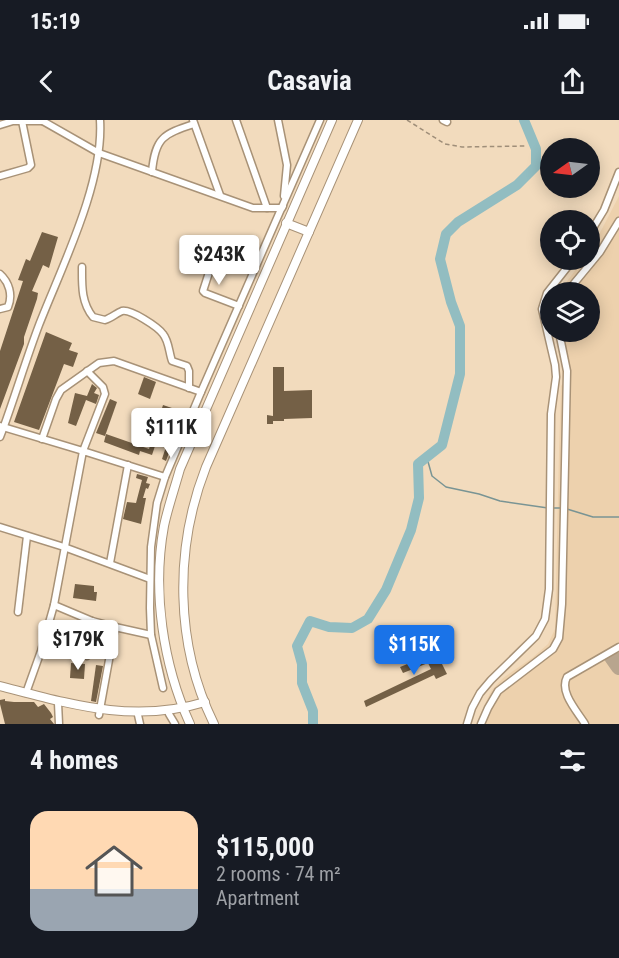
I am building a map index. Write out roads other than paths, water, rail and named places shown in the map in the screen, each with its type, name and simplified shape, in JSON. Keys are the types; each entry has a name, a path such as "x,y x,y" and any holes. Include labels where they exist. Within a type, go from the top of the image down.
{"main road":[{"path":"190,724 170,671 164,634 160,558 164,526 180,468 332,120"},
{"path":"214,724 194,668 184,618 184,568 190,516 206,467 358,120"},
{"path":"286,223 309,232"},
{"path":"0,686 99,714 169,714 184,711 205,702"}],"street":[{"path":"0,437 2,426 90,191 99,153 100,120"},
{"path":"236,120 267,208"},
{"path":"278,120 288,178 282,208"},
{"path":"163,688 152,635 150,579 151,547 165,477 320,120"},
{"path":"0,125 13,121 43,121 99,153 253,208 282,208"},
{"path":"0,176 28,168 31,165 22,121"},
{"path":"152,172 154,154 161,138 194,122 219,195"},
{"path":"600,217 619,171"},
{"path":"575,282 600,252 619,220"},
{"path":"213,260 203,291 239,306"},
{"path":"82,267 83,295 86,306 93,316 105,320 122,311 127,312 137,315 160,331 165,336 172,361 187,366 189,388"},
{"path":"467,724 480,693 536,636 545,619 549,589 551,414 556,377 542,309 547,293 565,270"},
{"path":"0,274 9,286 11,296 8,307 0,309"},
{"path":"482,724 498,691 547,655 559,638 562,604 567,371 561,342"},
{"path":"42,439 56,399 62,390 99,363 114,360 201,392"},
{"path":"26,693 54,605 82,451 105,394 103,387 87,371"},
{"path":"2,426 165,477"},
{"path":"110,563 128,465"},
{"path":"0,527 64,547 150,579"},
{"path":"18,612 27,536"},
{"path":"54,605 92,621 152,635"},
{"path":"87,656 92,621"},
{"path":"99,714 115,627"},
{"path":"585,724 565,690 565,680 619,647"},
{"path":"58,703 59,724"},
{"path":"169,714 175,724"},
{"path":"138,715 140,724"}],"waterway":[{"path":"313,724 313,711 302,683 302,664 297,646 310,621 329,627 352,628 368,619 386,590 411,530 419,498 418,464 442,445 460,374 460,326 440,259 446,234 458,222 517,185 536,166 536,149 524,120"},
{"path":"427,458 432,476 446,487 500,501 548,508"},
{"path":"552,508 563,508"},
{"path":"567,509 593,517 619,517"}]}
